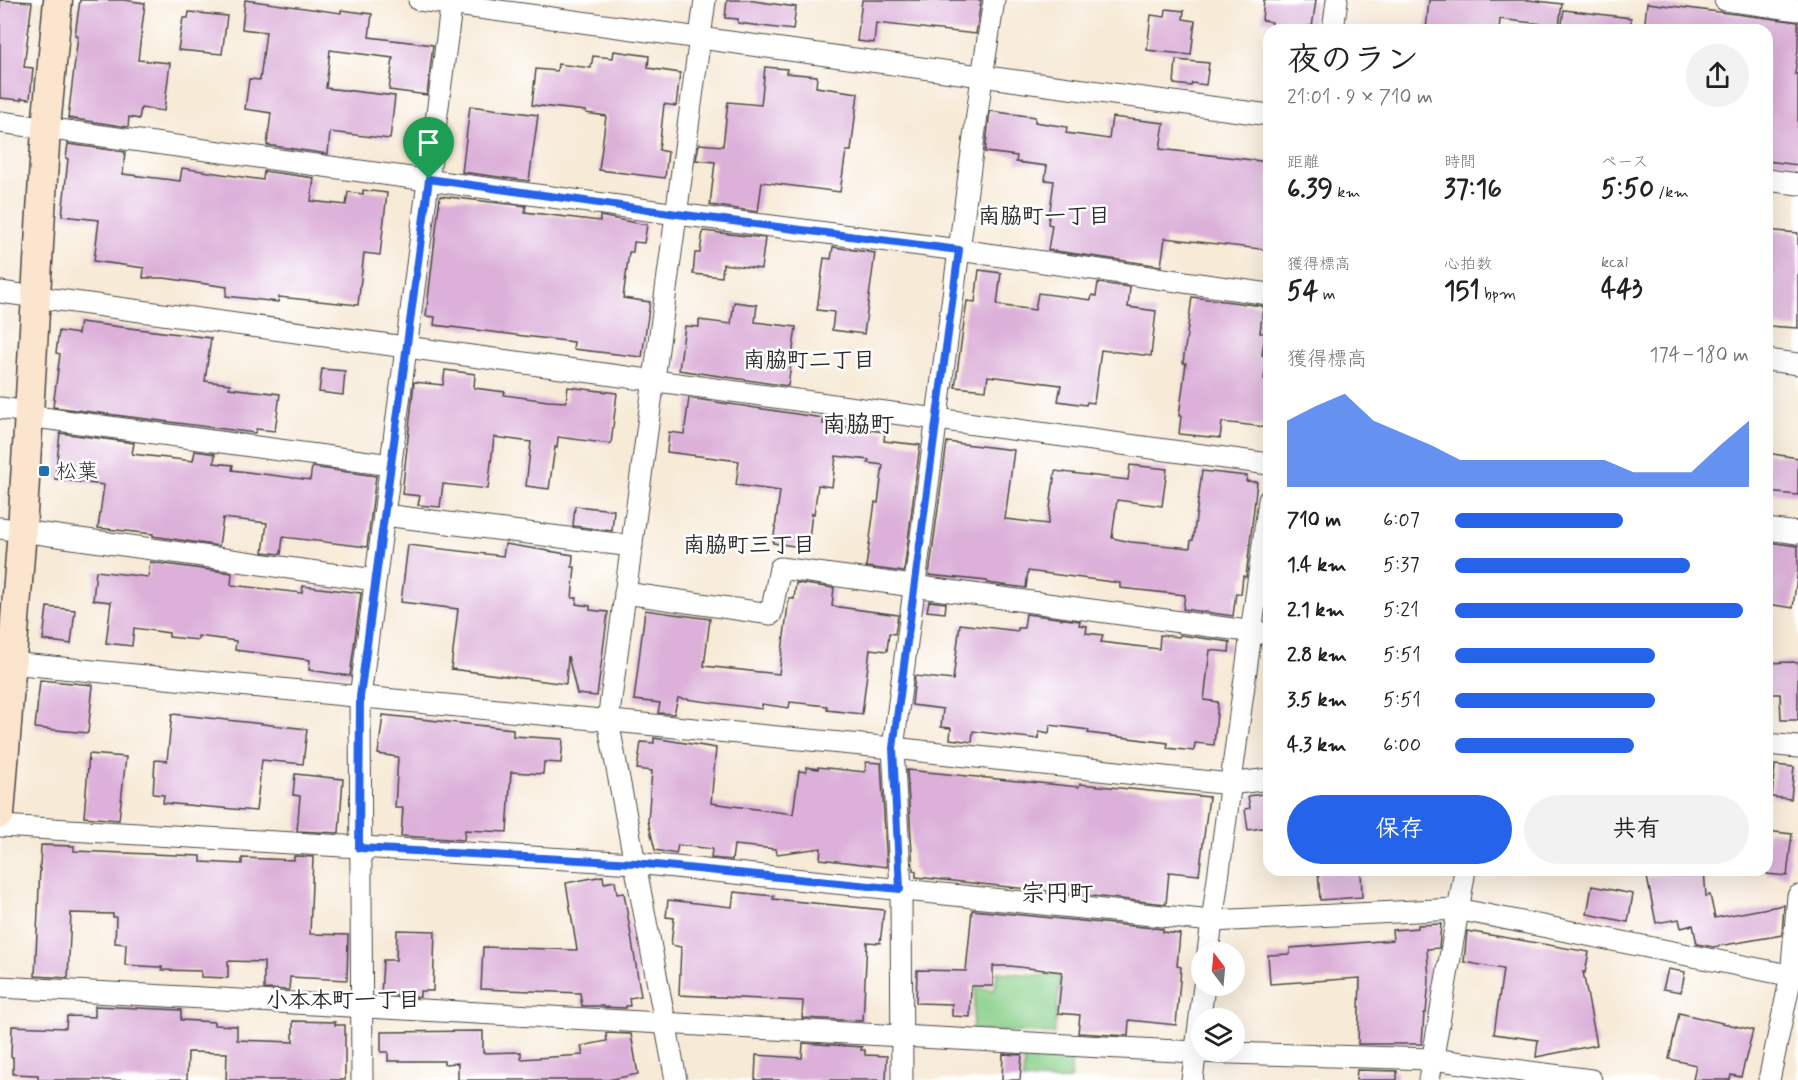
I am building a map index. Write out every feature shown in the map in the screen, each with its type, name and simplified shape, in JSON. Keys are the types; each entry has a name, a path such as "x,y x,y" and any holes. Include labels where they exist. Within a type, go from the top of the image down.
{"street":[{"path":"0,814 11,529 28,414 46,128 58,0"},
{"path":"419,0 452,2 1263,114"},
{"path":"676,1080 608,721 705,0"},
{"path":"902,1080 900,889 893,748 994,0"},
{"path":"1334,24 1337,0"},
{"path":"1725,0 1798,10"},
{"path":"362,1080 360,697 452,2"},
{"path":"0,122 959,250 1263,293"},
{"path":"1773,181 1798,184"},
{"path":"0,292 1263,463"},
{"path":"1773,361 1798,364"},
{"path":"0,408 28,414 391,465"},
{"path":"384,515 632,546"},
{"path":"11,529 375,580"},
{"path":"1773,530 1798,533"},
{"path":"625,593 771,614 780,568 1259,633"},
{"path":"1209,942 1230,784 1259,633 1263,580"},
{"path":"6,662 893,748 1230,784 1263,780"},
{"path":"1773,745 1798,747"},
{"path":"0,826 635,863 1212,921 1458,909 1794,977"},
{"path":"1430,1070 1464,876"},
{"path":"1769,1080 1794,977 1798,896"},
{"path":"0,987 1191,1052"},
{"path":"1245,1056 1591,1080"},
{"path":"1192,1080 1194,1062"}],"green space":[{"path":"997,972 1060,977 1054,1034 972,1030 976,988 995,990"},
{"path":"1025,1051 1072,1054 1070,1080 1023,1080"}],"building":[{"path":"0,0 32,2 24,67 33,68 30,99 0,98"},
{"path":"80,0 123,0 145,3 138,60 170,63 164,111 141,108 139,119 129,117 128,127 68,118"},
{"path":"245,0 341,13 341,10 372,14 369,37 433,45 427,95 389,90 393,58 330,50 326,88 395,96 390,139 330,132 328,154 267,145 271,113 245,109 249,79 260,80 266,32 242,29"},
{"path":"727,0 747,0 796,7 793,30 738,23 738,19 725,18"},
{"path":"862,0 981,0 976,34 876,23 874,43 857,41"},
{"path":"1264,0 1316,0 1312,24 1272,24 1272,22 1262,20"},
{"path":"1429,0 1528,0 1562,4 1559,24 1500,19 1500,24 1427,24"},
{"path":"1647,3 1798,22 1795,74 1798,74 1798,165 1773,162 1773,24 1645,24"},
{"path":"1166,9 1184,11 1183,19 1195,21 1191,55 1147,50 1151,15 1165,17"},
{"path":"1564,10 1631,18 1631,24 1562,24"},
{"path":"189,12 227,16 222,54 178,50 183,18 188,18"},
{"path":"614,51 649,56 648,68 680,73 676,106 664,104 659,150 668,152 665,178 599,170 606,116 586,113 586,111 532,105 536,69 557,71 558,64 591,68 593,56 613,58"},
{"path":"1176,60 1209,63 1206,85 1174,84"},
{"path":"765,67 787,69 786,73 817,76 816,87 858,93 851,151 846,151 840,192 762,182 758,212 710,205 715,162 696,160 699,144 723,146 728,102 761,105"},
{"path":"470,106 538,115 529,181 462,172"},
{"path":"990,111 1035,117 1035,122 1067,127 1066,133 1109,139 1112,117 1164,123 1160,149 1263,161 1263,249 1165,238 1161,266 1048,250 1052,225 1048,224 1054,181 1045,180 1047,166 1016,162 1017,156 985,152"},
{"path":"68,144 125,152 123,174 180,181 182,168 263,180 264,171 314,178 311,201 346,205 348,192 363,194 363,190 387,193 380,255 364,253 358,305 279,297 278,302 226,296 227,287 164,278 143,278 144,268 94,261 99,220 62,216"},
{"path":"440,196 526,206 525,212 600,221 600,216 647,225 644,243 634,242 633,252 629,252 623,298 650,302 642,357 573,349 574,342 434,325 435,317 426,316"},
{"path":"703,231 765,238 761,269 723,264 722,277 693,274 695,253 700,253"},
{"path":"1773,231 1798,233 1798,328 1773,326"},
{"path":"833,247 875,253 864,334 832,330 834,312 817,310 824,258 831,259"},
{"path":"979,270 1001,273 997,305 1035,310 1038,293 1091,300 1092,295 1096,296 1098,283 1130,287 1128,307 1156,311 1151,356 1101,350 1094,403 1087,402 1086,405 1058,401 1061,385 988,376 986,390 955,387 967,301 975,302"},
{"path":"1192,297 1263,306 1260,333 1263,333 1263,427 1222,422 1220,438 1179,434 1186,363 1183,363"},
{"path":"734,302 757,305 755,322 796,327 788,386 679,370 685,326 699,327 699,320 731,324"},
{"path":"80,322 211,338 205,381 230,384 229,388 280,394 275,431 256,429 255,433 53,407 60,354 56,353 59,331 78,334"},
{"path":"322,369 345,371 343,395 319,392"},
{"path":"445,370 475,374 474,388 548,401 566,402 568,387 617,393 611,444 558,437 549,489 526,486 531,442 494,437 488,489 443,484 440,507 418,505 420,496 402,494 414,382 443,385"},
{"path":"689,398 823,418 823,424 885,432 884,441 920,445 904,572 866,567 875,502 878,503 883,465 868,463 869,460 836,456 832,487 818,485 808,548 773,543 780,491 736,485 739,461 667,452 669,432 684,434"},
{"path":"60,433 134,443 132,454 193,461 195,451 215,454 214,463 233,465 232,470 310,480 312,467 376,476 367,547 283,537 281,554 263,552 267,523 223,518 219,546 153,536 153,534 98,528 104,485 55,479"},
{"path":"947,442 1014,450 1005,519 1048,524 1055,471 1128,480 1130,465 1167,469 1162,506 1117,500 1112,538 1131,542 1190,548 1202,471 1247,476 1246,481 1257,482 1246,577 1243,576 1241,594 1236,593 1233,616 1183,609 1185,595 1120,588 1120,583 1028,571 1026,588 929,575"},
{"path":"1773,454 1798,458 1798,495 1773,493"},
{"path":"575,506 614,510 612,531 573,526"},
{"path":"1773,543 1798,546 1793,608 1773,605"},
{"path":"505,544 573,555 572,567 575,567 572,598 577,598 576,604 590,606 590,610 608,612 597,696 577,694 568,656 566,684 451,669 458,609 401,602 408,545 503,556"},
{"path":"150,562 232,573 231,585 302,593 303,586 361,593 350,676 309,670 310,660 235,650 236,641 198,636 198,640 169,637 169,633 134,628 132,646 106,643 111,602 93,600 96,571 148,577"},
{"path":"796,583 834,588 832,606 898,615 895,634 889,633 887,651 870,649 862,714 827,710 827,706 790,702 789,708 762,704 762,709 678,698 674,714 658,713 660,703 634,700 645,610 710,619 704,666 779,674 789,598 794,599"},
{"path":"929,601 946,603 945,613 927,611"},
{"path":"47,607 75,610 71,644 43,640"},
{"path":"1026,614 1080,621 1079,625 1087,626 1086,633 1103,635 1101,642 1159,649 1160,635 1179,637 1180,635 1230,642 1229,652 1210,650 1204,700 1218,702 1214,745 1195,743 1194,751 1167,748 1168,743 1088,733 1089,730 1050,725 1049,733 1039,731 1038,739 973,731 972,742 950,739 951,728 941,727 943,709 912,705 915,676 953,680 960,624 1018,631 1018,628 1024,628"},
{"path":"1773,663 1798,663 1798,720 1781,720 1780,694 1773,694"},
{"path":"40,680 93,685 88,733 35,728"},
{"path":"172,714 307,729 303,764 262,760 256,811 163,803 164,795 153,794 155,760 167,761"},
{"path":"383,715 513,729 513,736 563,739 561,763 544,762 543,774 511,772 507,832 465,830 464,840 401,836 403,808 395,808 398,757 378,754"},
{"path":"654,738 716,748 711,803 793,814 799,771 806,772 806,767 818,769 818,767 865,772 866,762 881,763 887,867 820,859 821,848 777,854 776,849 734,845 732,860 711,858 712,849 678,845 676,854 655,850 648,821 652,771 637,769 641,742 654,743"},
{"path":"89,754 126,757 119,820 84,817"},
{"path":"1775,765 1794,767 1791,799 1773,797"},
{"path":"907,770 1209,797 1199,875 1169,872 1166,904 916,877 916,871 913,870"},
{"path":"295,774 343,779 339,833 297,831 300,796 293,795"},
{"path":"1263,794 1263,828 1248,830 1245,809 1250,808 1248,796"},
{"path":"1773,832 1792,834 1787,876 1773,875"},
{"path":"41,845 74,846 74,851 201,856 201,862 242,864 242,858 294,860 294,856 313,857 310,934 348,935 347,980 290,977 289,990 264,989 264,962 228,961 228,978 201,977 201,971 162,970 162,967 125,965 126,944 115,943 116,917 113,917 113,914 71,913 68,978 35,976"},
{"path":"603,876 604,883 615,881 617,894 624,893 641,996 629,998 630,1006 626,1008 603,1007 582,1006 580,993 481,989 483,947 577,950 566,883"},
{"path":"1318,876 1361,876 1362,897 1320,900"},
{"path":"1704,876 1706,896 1710,895 1715,918 1784,905 1782,935 1713,947 1697,944 1693,925 1681,928 1679,919 1656,923 1647,877"},
{"path":"1592,886 1633,894 1628,922 1587,914"},
{"path":"734,892 774,896 773,899 884,910 880,943 867,942 863,1021 802,1018 803,1001 679,995 681,947 671,945 674,918 666,917 668,900 732,907"},
{"path":"972,910 1163,929 1163,932 1180,934 1177,966 1181,967 1176,1025 1129,1020 1128,1036 1078,1033 1080,1015 1058,1013 1062,972 1010,966 993,966 993,986 971,986 970,1017 952,1016 952,1004 916,1003 917,970 966,971"},
{"path":"1441,924 1439,948 1427,949 1429,980 1422,1044 1358,1044 1360,978 1270,984 1268,955 1290,954 1290,948 1393,940 1392,930 1418,928 1418,925"},
{"path":"397,930 435,931 433,991 420,991 420,997 381,995 383,960 396,960"},
{"path":"1467,931 1589,952 1585,973 1583,972 1597,1045 1536,1057 1538,1040 1494,1034 1503,969 1464,962"},
{"path":"1668,969 1685,972 1681,992 1663,989"},
{"path":"95,1006 181,1010 181,1020 237,1026 237,1040 293,1042 293,1021 335,1022 335,1025 345,1025 345,1080 226,1080 227,1053 188,1052 187,1080 38,1080 38,1075 13,1074 12,1026 66,1028 67,1016 95,1017"},
{"path":"1679,1013 1753,1030 1741,1077 1731,1075 1730,1080 1693,1080 1696,1065 1669,1059"},
{"path":"483,1031 483,1053 521,1052 521,1059 583,1055 581,1046 607,1041 606,1033 631,1034 638,1074 608,1080 458,1080 458,1063 388,1061 388,1052 381,1052 381,1032"},
{"path":"803,1043 862,1047 861,1050 865,1050 865,1055 887,1056 886,1080 755,1080 756,1055 802,1058"},
{"path":"1003,1054 1022,1055 1020,1080 1002,1080"},
{"path":"1357,1070 1397,1071 1397,1080 1356,1080"}],"place":[{"name":"松葉","path":"44,471"}],"district":[{"name":"南脇町一丁目","path":"1044,215"},
{"name":"南脇町二丁目","path":"809,359"},
{"name":"南脇町","path":"858,424"},
{"name":"南脇町三丁目","path":"749,544"},
{"name":"宗円町","path":"1057,893"},
{"name":"小本本町一丁目","path":"343,999"}],"route":[{"path":"429,179 959,250 893,748 900,889 635,863 359,848 360,697 429,179"}]}
